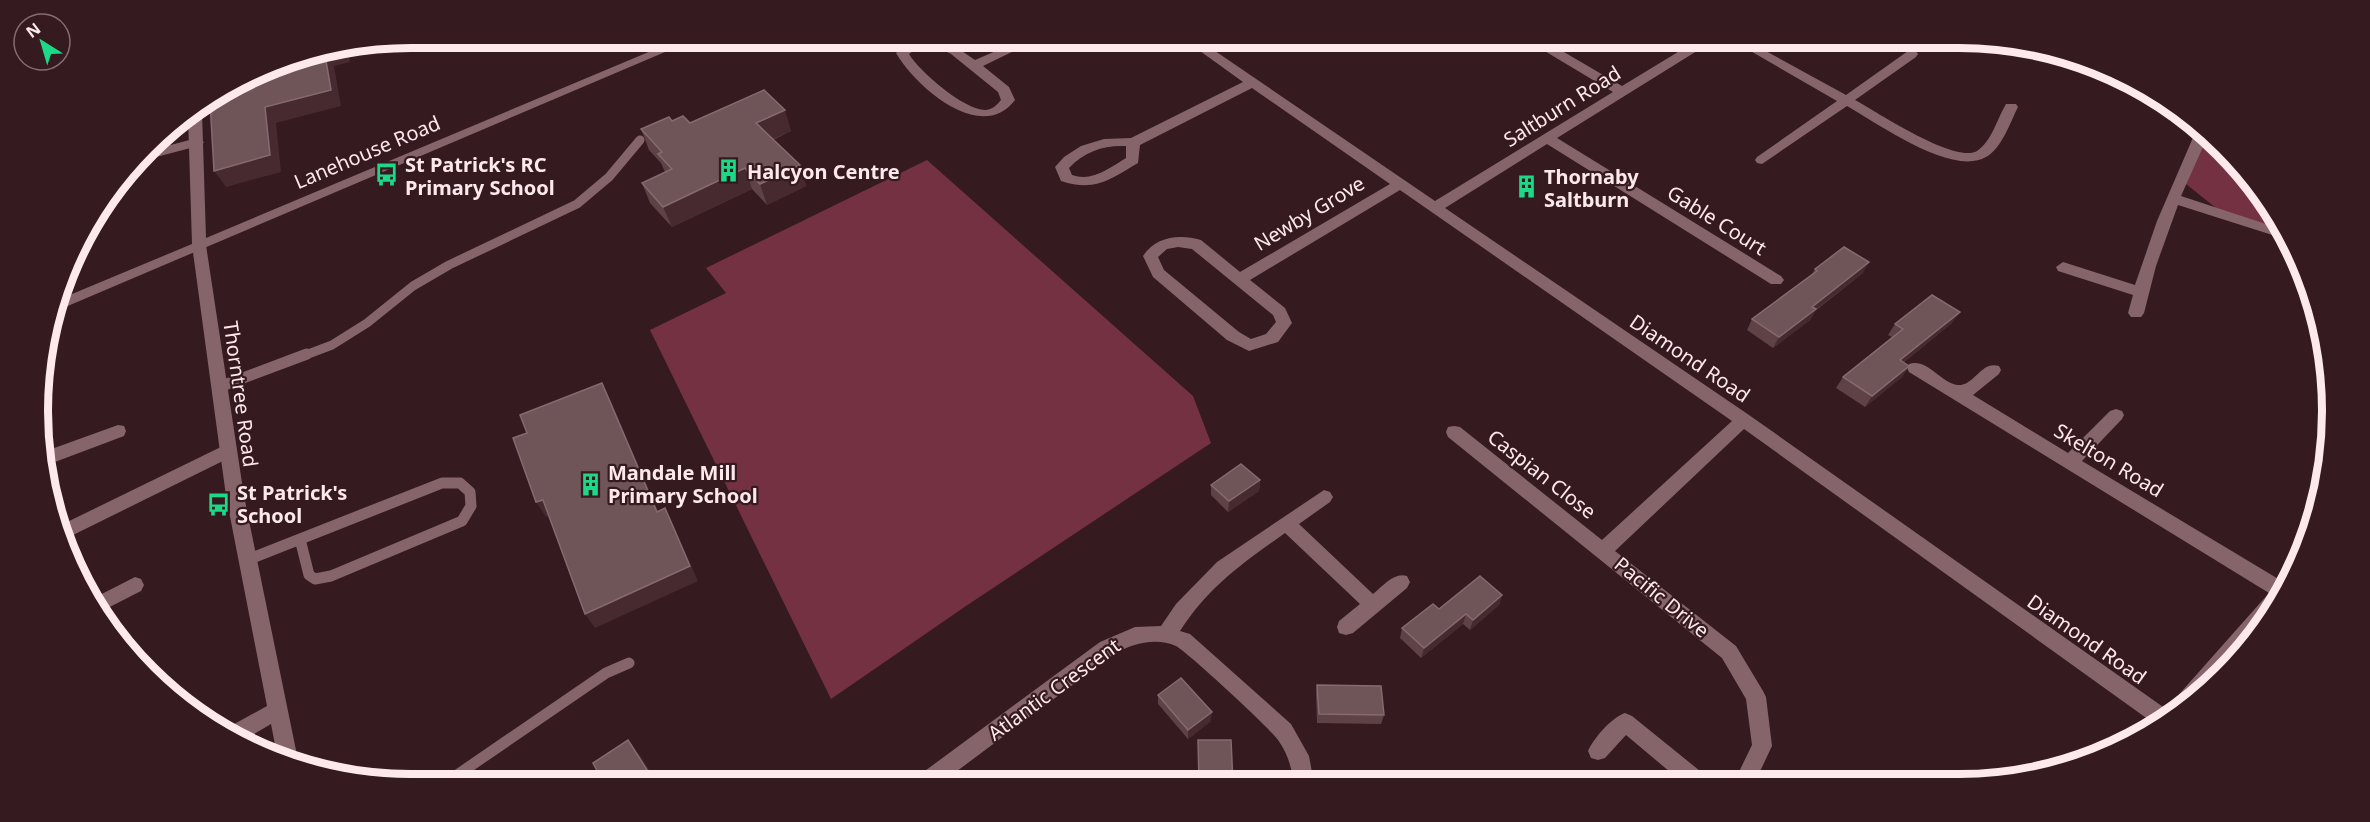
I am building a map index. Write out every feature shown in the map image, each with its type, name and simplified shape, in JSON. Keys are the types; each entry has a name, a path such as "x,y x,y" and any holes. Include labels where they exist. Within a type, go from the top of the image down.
{"street":[{"name":"Lanehouse Road","path":"64,303 668,48"},
{"path":"908,48 902,53 908,63 963,109 978,115 998,111 1008,100 1004,90 951,48"},
{"path":"974,65 1012,48"},
{"name":"Diamond Road","path":"1203,48 1743,420 2158,715"},
{"path":"1549,48 1622,92"},
{"name":"Saltburn Road","path":"1435,208 1693,48"},
{"path":"1752,48 1926,145 1958,158 1976,158 1986,153 2011,108"},
{"path":"1762,159 1912,54"},
{"path":"1133,143 1133,160 1094,182 1082,184 1066,178 1062,167 1068,160 1103,142 1116,140 1133,143 1253,82"},
{"name":"Thorntree Road","path":"195,119 199,245 227,451 286,752"},
{"name":"Gable Court","path":"1546,138 1776,280"},
{"path":"2136,313 2140,292 2163,224 2199,139"},
{"path":"154,154 197,142"},
{"name":"Newby Grove","path":"1240,279 1400,184"},
{"path":"2174,199 2274,232"},
{"path":"1178,242 1196,244 1240,279 1280,312 1284,323 1272,338 1249,345 1233,336 1158,273 1150,256 1162,245 1178,242"},
{"path":"2063,267 2140,292"},
{"name":"Skelton Road","path":"1915,368 2070,462 2279,583"},
{"path":"1954,391 1969,390 1993,370"},
{"path":"2070,462 2116,415"},
{"name":"Pacific Drive","path":"1743,420 1604,550 1728,652 1756,697 1762,746 1748,774"},
{"path":"51,457 118,431"},
{"name":"Caspian Close","path":"1454,432 1604,550"},
{"path":"68,530 227,451"},
{"path":"1166,635 1183,610 1223,567 1324,496"},
{"path":"1286,523 1373,605"},
{"path":"1346,627 1401,582"},
{"path":"103,602 135,585"},
{"path":"2200,682 2262,611"},
{"name":"Atlantic Crescent","path":"938,774 1107,648 1128,636 1146,633 1183,640 1284,731 1299,756 1302,774"},
{"path":"240,731 278,710"},
{"path":"1598,751 1625,722 1688,774"}],"lane":[{"path":"219,387 332,345 367,323 413,286 440,270 577,204 609,177 640,140"},
{"path":"247,560 300,539 442,483 454,480 464,483 469,491 470,513 462,521 331,576 315,579 309,575 300,539"},
{"path":"459,774 606,673 629,663"}],"shaded area":[{"path":"2200,140 2216,154 2247,190 2274,232 2226,216 2181,180"},
{"path":"927,160 1193,396 1211,443 831,699 650,330 726,293 706,268"}],"building":[{"path":"326,58 331,90 265,107 270,155 214,171 210,108 250,85 294,67"},
{"path":"764,90 785,110 756,123 800,165 760,184 745,168 663,207 642,183 672,169 658,154 662,152 641,129 669,117 672,121 683,116 690,123"},
{"path":"1844,247 1869,262 1812,307 1816,309 1779,337 1752,319 1817,271 1815,269"},
{"path":"1932,295 1960,312 1900,360 1909,366 1872,396 1843,377 1903,329 1895,324"},
{"name":"Mandale Mill Primary School","path":"602,383 657,512 665,508 690,566 585,614 543,500 536,502 513,438 527,433 520,415"},
{"path":"1241,464 1260,480 1229,501 1211,485"},
{"path":"1480,576 1502,595 1473,620 1466,614 1424,648 1402,628 1433,604 1439,609"},
{"path":"1181,678 1212,712 1188,730 1158,695"},
{"path":"1317,685 1381,686 1384,715 1319,714"},
{"path":"628,740 650,774 599,774 593,763"},
{"path":"1198,740 1231,740 1233,774 1199,774"}],"place":[{"name":"Halcyon Centre","path":"729,171"},
{"name":"St Patrick's RC Primary School","path":"387,175"},
{"name":"Thornaby Saltburn","path":"1526,187"},
{"name":"Mandale Mill Primary School","path":"590,484"},
{"name":"St Patrick's School","path":"219,504"}]}
